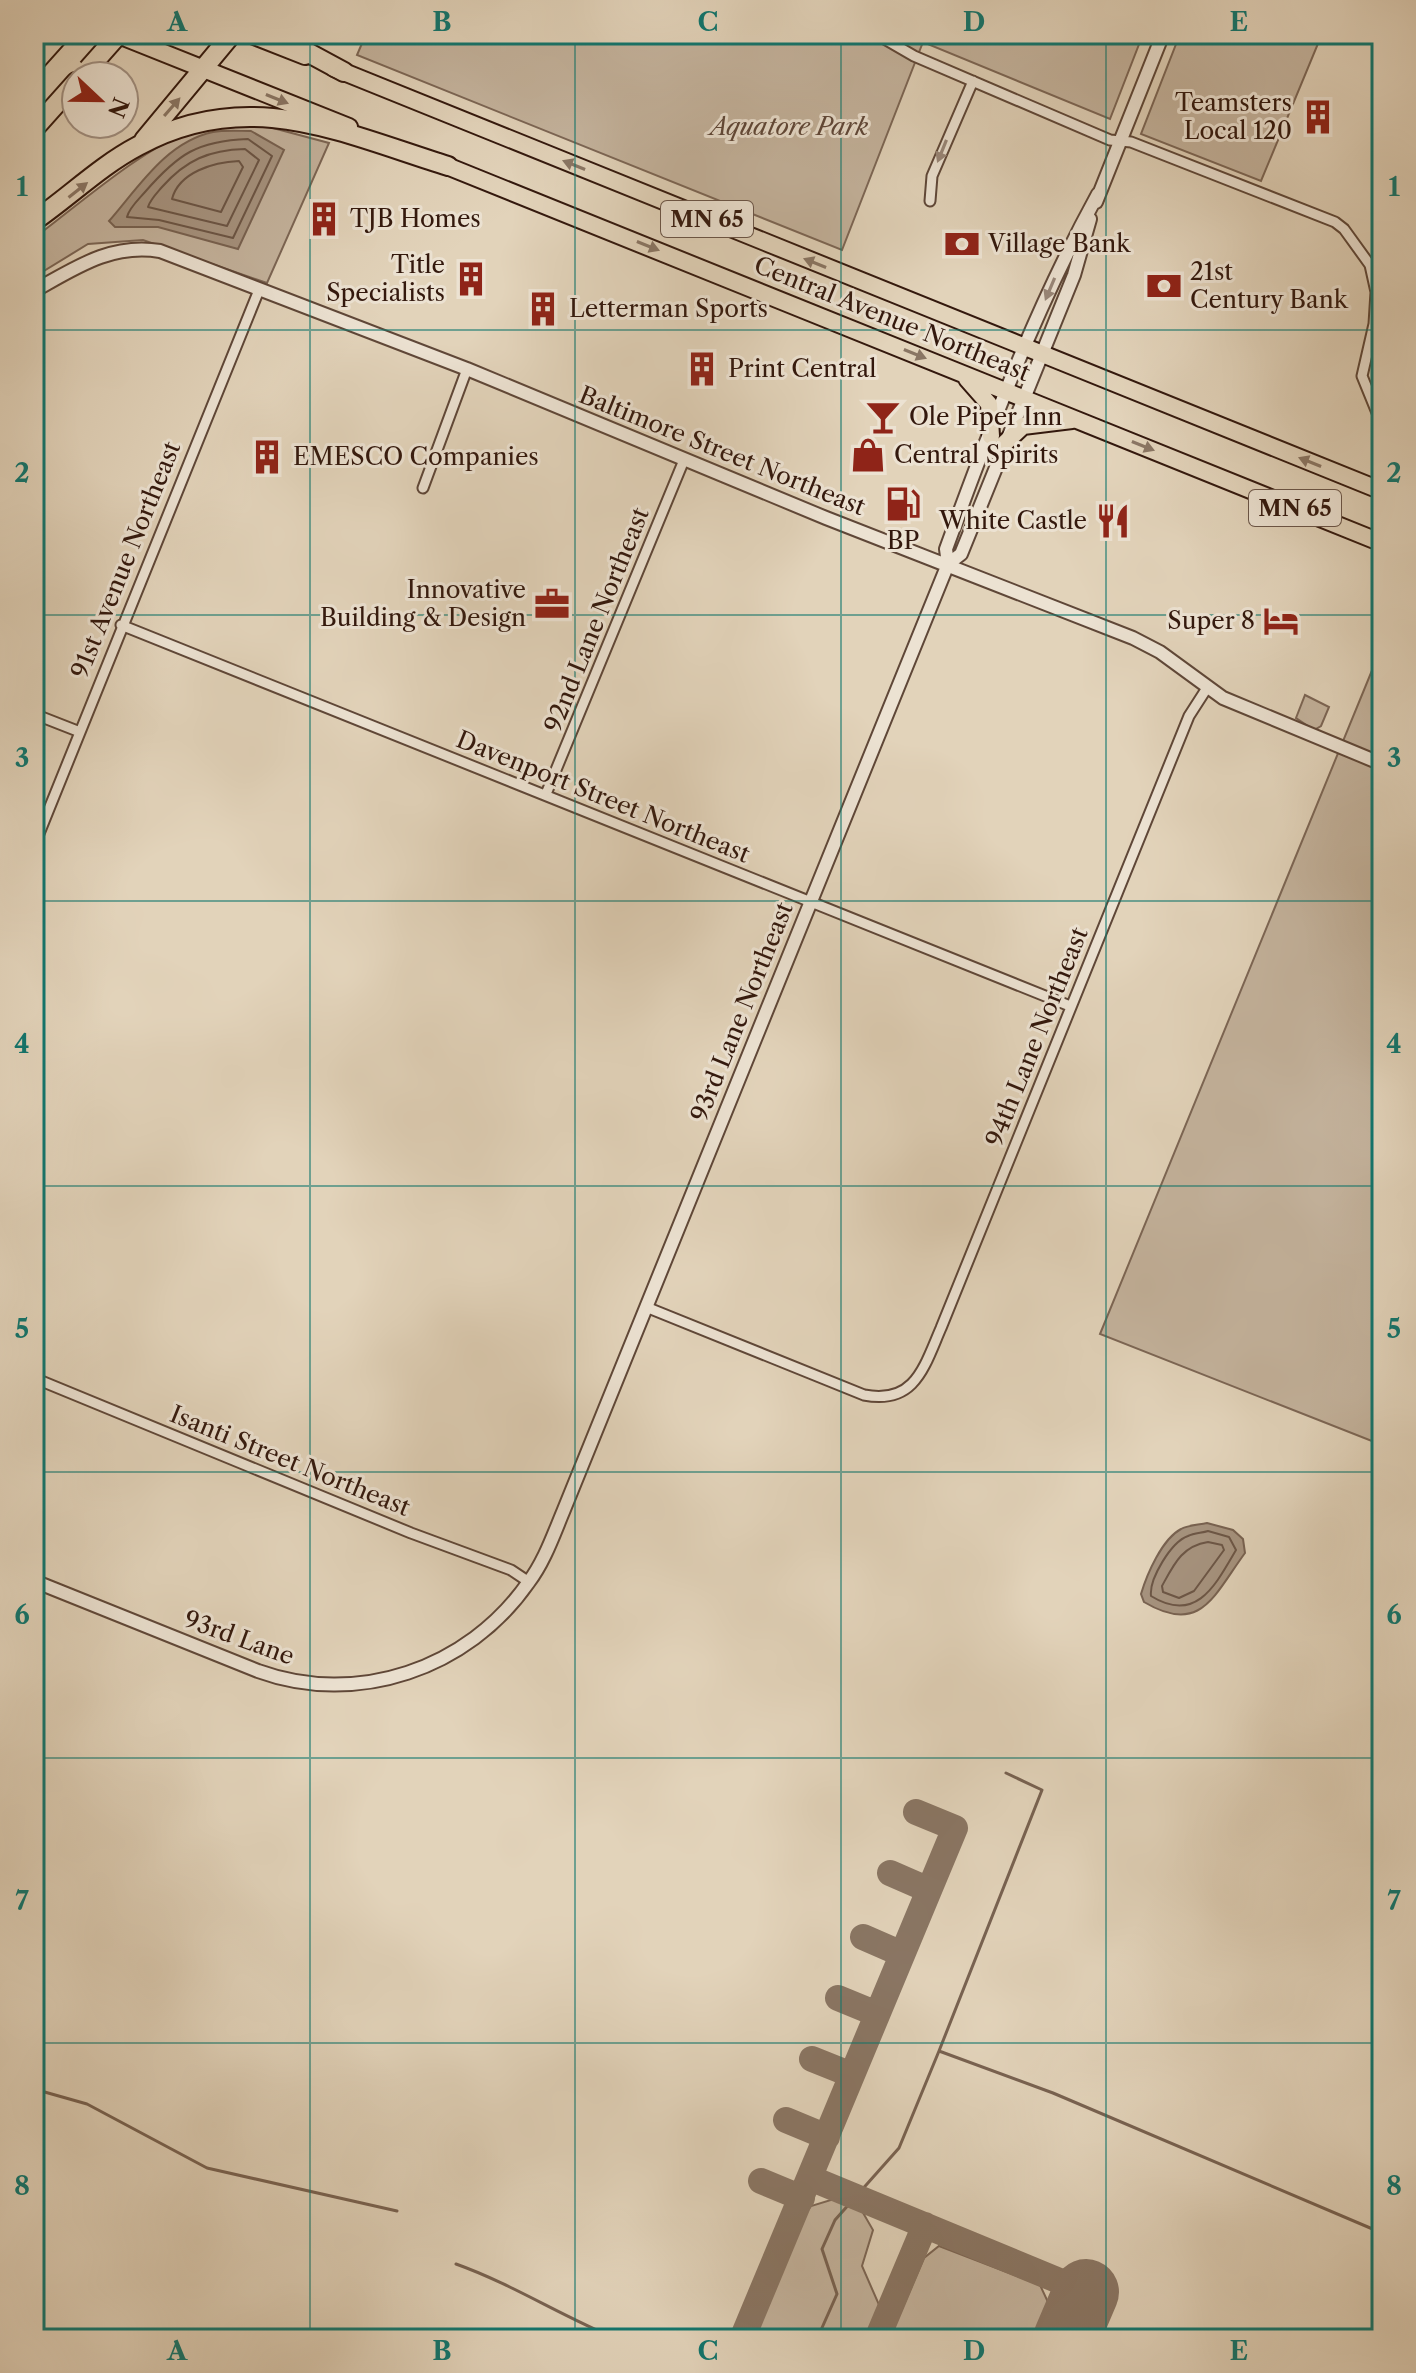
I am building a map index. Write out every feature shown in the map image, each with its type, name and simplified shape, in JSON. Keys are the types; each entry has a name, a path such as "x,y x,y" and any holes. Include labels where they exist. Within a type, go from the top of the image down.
{"highway":[{"name":"Central Avenue Northeast","path":"118,34 1382,543"},
{"path":"95,60 118,34"},
{"path":"140,145 232,34"},
{"name":"Central Avenue Northeast","path":"249,34 1382,491"},
{"path":"283,34 294,45 344,72"},
{"path":"34,63 47,42"},
{"path":"34,129 60,100"},
{"path":"34,221 140,145 184,126 241,115 303,120 448,166"},
{"path":"952,369 975,385 989,404 998,440 1023,426 1078,420"}],"street":[{"path":"876,34 914,56 1119,142 1131,142 1321,216 1344,229 1370,265 1376,292 1374,324 1362,376 1382,425"},
{"path":"1098,194 1163,34"},
{"path":"930,201 932,176 973,81"},
{"name":"93rd Lane Northeast","path":"577,1478 948,564 961,554 998,440 1007,391 1063,258 1098,194"},
{"name":"93rd Lane Northeast","path":"998,440 1025,398 1043,355 1074,275 1098,194"},
{"name":"Baltimore Street Northeast","path":"34,291 83,263 114,251 137,247 160,251 467,369 684,460 1133,638 1160,652 1207,688 1241,707 1382,764"},
{"name":"91st Avenue Northeast","path":"34,846 259,290"},
{"path":"423,488 467,369"},
{"name":"92nd Lane Northeast","path":"546,794 684,460"},
{"name":"Davenport Street Northeast","path":"121,625 1070,1006"},
{"name":"94th Lane Northeast","path":"646,1307 864,1395 897,1395 917,1378 1189,716 1207,688"},
{"path":"34,714 80,732"},
{"name":"Isanti Street Northeast","path":"34,1378 411,1533 511,1570 529,1582"},
{"name":"93rd Lane","path":"34,1581 288,1681 324,1685 393,1678 450,1655 490,1627 529,1582 577,1478"}],"green space":[{"name":"Aquatore Park","path":"366,34 1143,34 1110,119 923,42 842,250 357,55"},
{"path":"1180,34 1322,34 1261,181 1141,134"},
{"path":"258,124 329,143 267,283 143,240 88,244 34,277 34,238 129,165 186,134 221,126"},
{"path":"1382,646 1382,1445 1100,1334"},
{"path":"1305,695 1329,707 1321,726 1314,730 1296,718"},
{"path":"834,2199 862,2211 873,2230 862,2266 880,2307 867,2339 752,2339 805,2215 811,2206"},
{"path":"939,2246 1040,2285 1054,2315 1044,2339 889,2339 924,2258"}],"water":[{"path":"251,131 284,150 238,249 158,227 115,227 109,221 154,168 181,145 213,132"},
{"path":"1207,1523 1233,1530 1243,1539 1245,1553 1214,1596 1193,1613 1179,1615 1144,1602 1141,1594 1147,1577 1168,1541 1184,1528"}],"waterway":[{"path":"939,2051 1042,1790 1006,1773"},
{"path":"817,2339 837,2294 822,2249 835,2220 899,2148 939,2051 1053,2093 1382,2233"},
{"path":"34,2089 87,2104 207,2168 397,2211"},
{"path":"456,2264 617,2339"}],"taxiway":[{"path":"742,2339 955,1828 916,1812"},
{"path":"890,1873 929,1890"},
{"path":"863,1937 902,1954"},
{"path":"838,1998 877,2014"},
{"path":"812,2059 852,2075"},
{"path":"786,2120 827,2137"},
{"path":"810,2178 1086,2292"},
{"path":"761,2181 802,2198"},
{"path":"877,2339 925,2225"}],"runway":[{"path":"1066,2339 1086,2292"}],"place":[{"name":"Teamsters Local 120","path":"1318,117"},
{"name":"TJB Homes","path":"324,219"},
{"name":"Village Bank","path":"962,244"},
{"name":"Title Specialists","path":"471,279"},
{"name":"21st Century Bank","path":"1164,286"},
{"name":"Letterman Sports","path":"543,309"},
{"name":"Print Central","path":"702,369"},
{"name":"Ole Piper Inn","path":"883,417"},
{"name":"Central Spirits","path":"868,455"},
{"name":"EMESCO Companies","path":"267,457"},
{"name":"BP","path":"903,504"},
{"name":"White Castle","path":"1113,521"},
{"name":"Innovative Building & Design","path":"552,604"},
{"name":"Super 8","path":"1281,621"}]}
